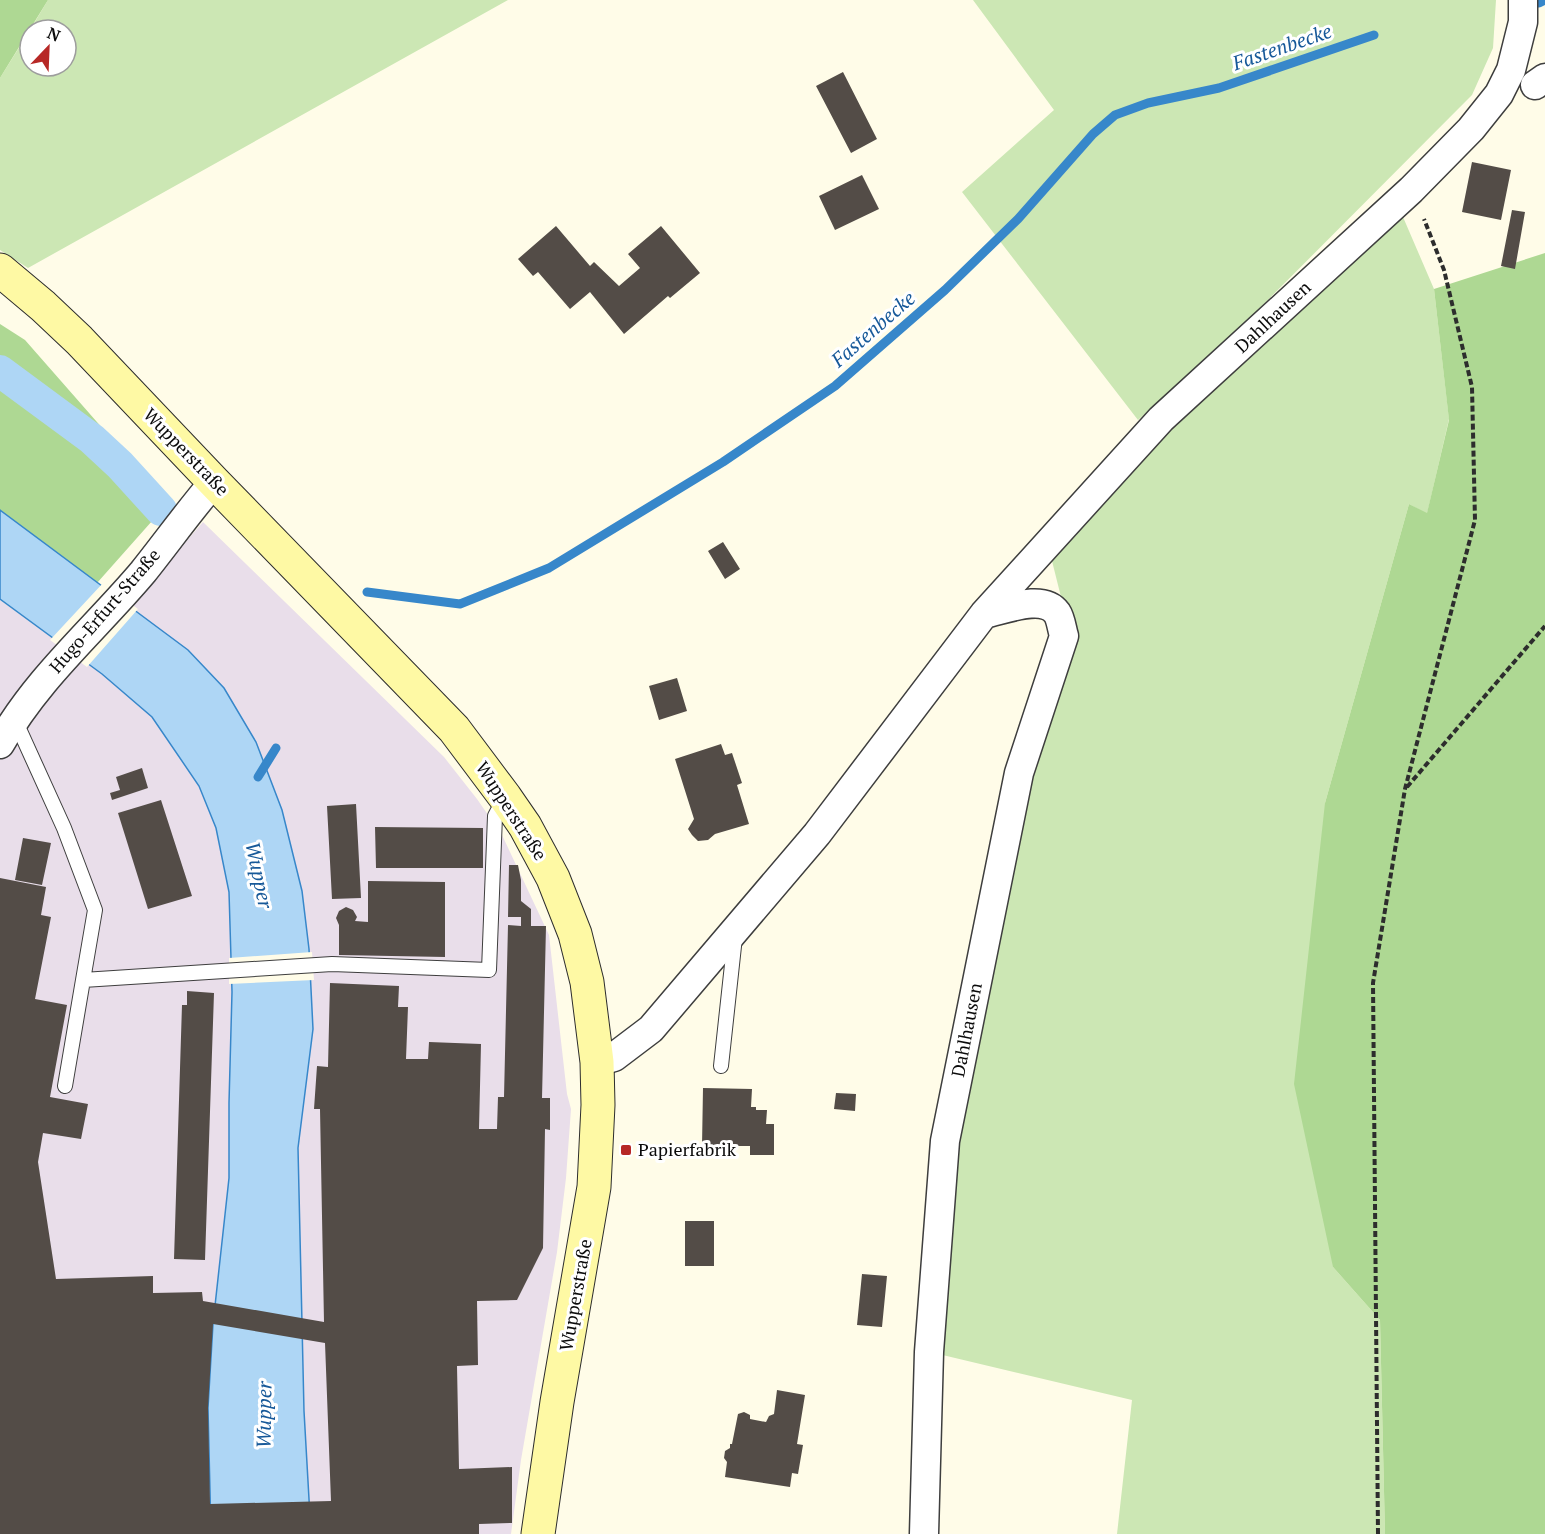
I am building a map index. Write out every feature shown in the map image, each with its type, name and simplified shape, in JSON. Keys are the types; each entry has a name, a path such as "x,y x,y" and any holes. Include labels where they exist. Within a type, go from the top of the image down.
{"main road":[{"name":"Wupperstraße","path":"0,270 80,340 214,483 454,729 506,797 525,826 552,878 575,934 587,982 597,1062 598,1105 594,1187 557,1402 538,1534"}],"street":[{"name":"Dahlhausen","path":"597,1062 614,1058 651,1029 817,834 984,614 1161,419 1411,190 1471,129 1499,94 1511,70 1523,22 1523,0"},
{"name":"Hugo-Erfurt-Straße","path":"0,744 14,719 50,673 143,571 192,507 214,483"},
{"name":"Dahlhausen","path":"924,1534 929,1352 945,1141 1019,773 1064,636 1058,614 1048,605 1031,603 984,614"}],"lane":[{"path":"14,719 64,828 95,910 65,1086"},
{"path":"83,980 332,964 489,970 495,816 506,797"},
{"path":"722,1066 736,929"}],"path":[{"path":"1378,1534 1373,983 1405,789 1475,520 1472,387 1444,270 1411,190"},
{"path":"1405,789 1545,626"}],"shaded area":[{"path":"203,522 444,757 502,835 549,935 567,1094 571,1109 557,1252 521,1460 511,1534 0,1534 0,600 83,660"}],"green space":[{"path":"0,0 48,0 37,18 18,18 18,49 0,78"},
{"path":"48,0 508,0 28,268 0,250 0,78 18,49 18,78 78,78 78,18 37,18"},
{"path":"973,0 1496,0 1493,48 1472,95 1225,343 1138,420 962,192 1054,110"},
{"path":"1403,217 1434,289 1449,419 1427,514 1409,504 1325,803 1333,1267 1380,1320 1385,1534 1117,1534 1132,1400 930,1352 948,1135 1022,776 1070,633 1049,549 1155,445"},
{"path":"1545,253 1545,1534 1385,1534 1380,1320 1333,1267 1294,1084 1325,803 1409,504 1427,513 1449,420 1434,289"},
{"path":"0,324 25,340 168,503 97,583 0,510"}],"water":[{"name":"Wupper","path":"0,510 188,650 224,688 256,742 282,810 302,891 309,949 313,1029 298,1148 304,1411 311,1534 211,1534 208,1408 213,1324 229,1178 232,992 229,892 216,828 199,786 152,717 102,674 0,599"}],"pier":[{"path":"103,583 138,609 87,667 50,640"},
{"path":"312,952 314,980 229,984 229,958"}],"building":[{"path":"843,72 877,139 851,153 816,86"},
{"path":"1472,162 1511,170 1501,220 1462,212"},
{"path":"862,175 879,209 835,230 819,196"},
{"path":"1512,210 1525,212 1515,269 1501,266"},
{"path":"556,226 590,266 594,262 619,286 640,268 628,254 661,226 700,273 670,298 668,296 624,334 590,292 570,309 538,272 533,276 518,259"},
{"path":"723,542 740,569 725,579 708,551"},
{"path":"677,678 687,711 659,720 649,686"},
{"path":"721,744 725,755 732,753 742,783 737,785 749,824 715,834 708,840 698,841 688,829 694,819 675,759"},
{"path":"142,768 148,788 112,800 110,793 120,790 116,777"},
{"path":"161,800 192,896 148,909 118,813"},
{"path":"356,804 361,898 332,899 327,806"},
{"path":"375,827 483,828 483,868 376,868"},
{"path":"23,838 51,843 42,885 15,880"},
{"path":"509,865 518,865 521,901 531,909 531,926 546,926 542,1098 550,1098 550,1130 545,1129 543,1248 517,1300 477,1301 478,1365 457,1366 459,1469 512,1467 512,1523 479,1524 479,1534 0,1534 0,878 46,887 41,915 51,917 35,999 67,1005 50,1097 88,1104 81,1139 43,1133 38,1162 56,1279 153,1276 153,1293 202,1292 203,1301 324,1322 320,1109 314,1109 317,1066 328,1067 330,983 399,986 398,1007 408,1007 406,1059 428,1059 429,1042 481,1044 479,1129 497,1129 498,1097 504,1097 508,925 521,926 521,917 508,917","holes":["213,1324 325,1343 331,1501 210,1504 208,1408"]},
{"path":"368,881 445,882 445,957 339,955 339,925 336,918 339,911 346,907 353,910 357,917 355,921 368,922"},
{"path":"187,991 214,993 205,1260 174,1259 182,1005 187,1005"},
{"path":"703,1088 752,1089 751,1107 756,1107 756,1110 767,1110 766,1124 774,1124 774,1155 750,1155 750,1146 702,1146"},
{"path":"836,1093 856,1094 855,1111 834,1109"},
{"path":"685,1221 714,1221 714,1266 685,1266"},
{"path":"862,1274 887,1276 882,1327 857,1325"},
{"path":"777,1390 805,1395 797,1444 803,1445 798,1474 792,1473 790,1487 725,1477 727,1462 724,1458 725,1451 732,1444 738,1414 744,1412 750,1415 750,1419 766,1422 769,1416 774,1414"}],"waterway":[{"name":"Fastenbecke","path":"1539,3 1545,0"},
{"name":"Fastenbecke","path":"367,592 460,604 549,568 723,462 835,386 945,290 1018,219 1093,134 1115,115 1148,103 1219,88 1374,35"},
{"path":"0,371 92,439 120,465 161,510"},
{"name":"Fastenbecke","path":"258,777 276,748"}],"place":[{"name":"Papierfabrik","path":"626,1150"}]}
